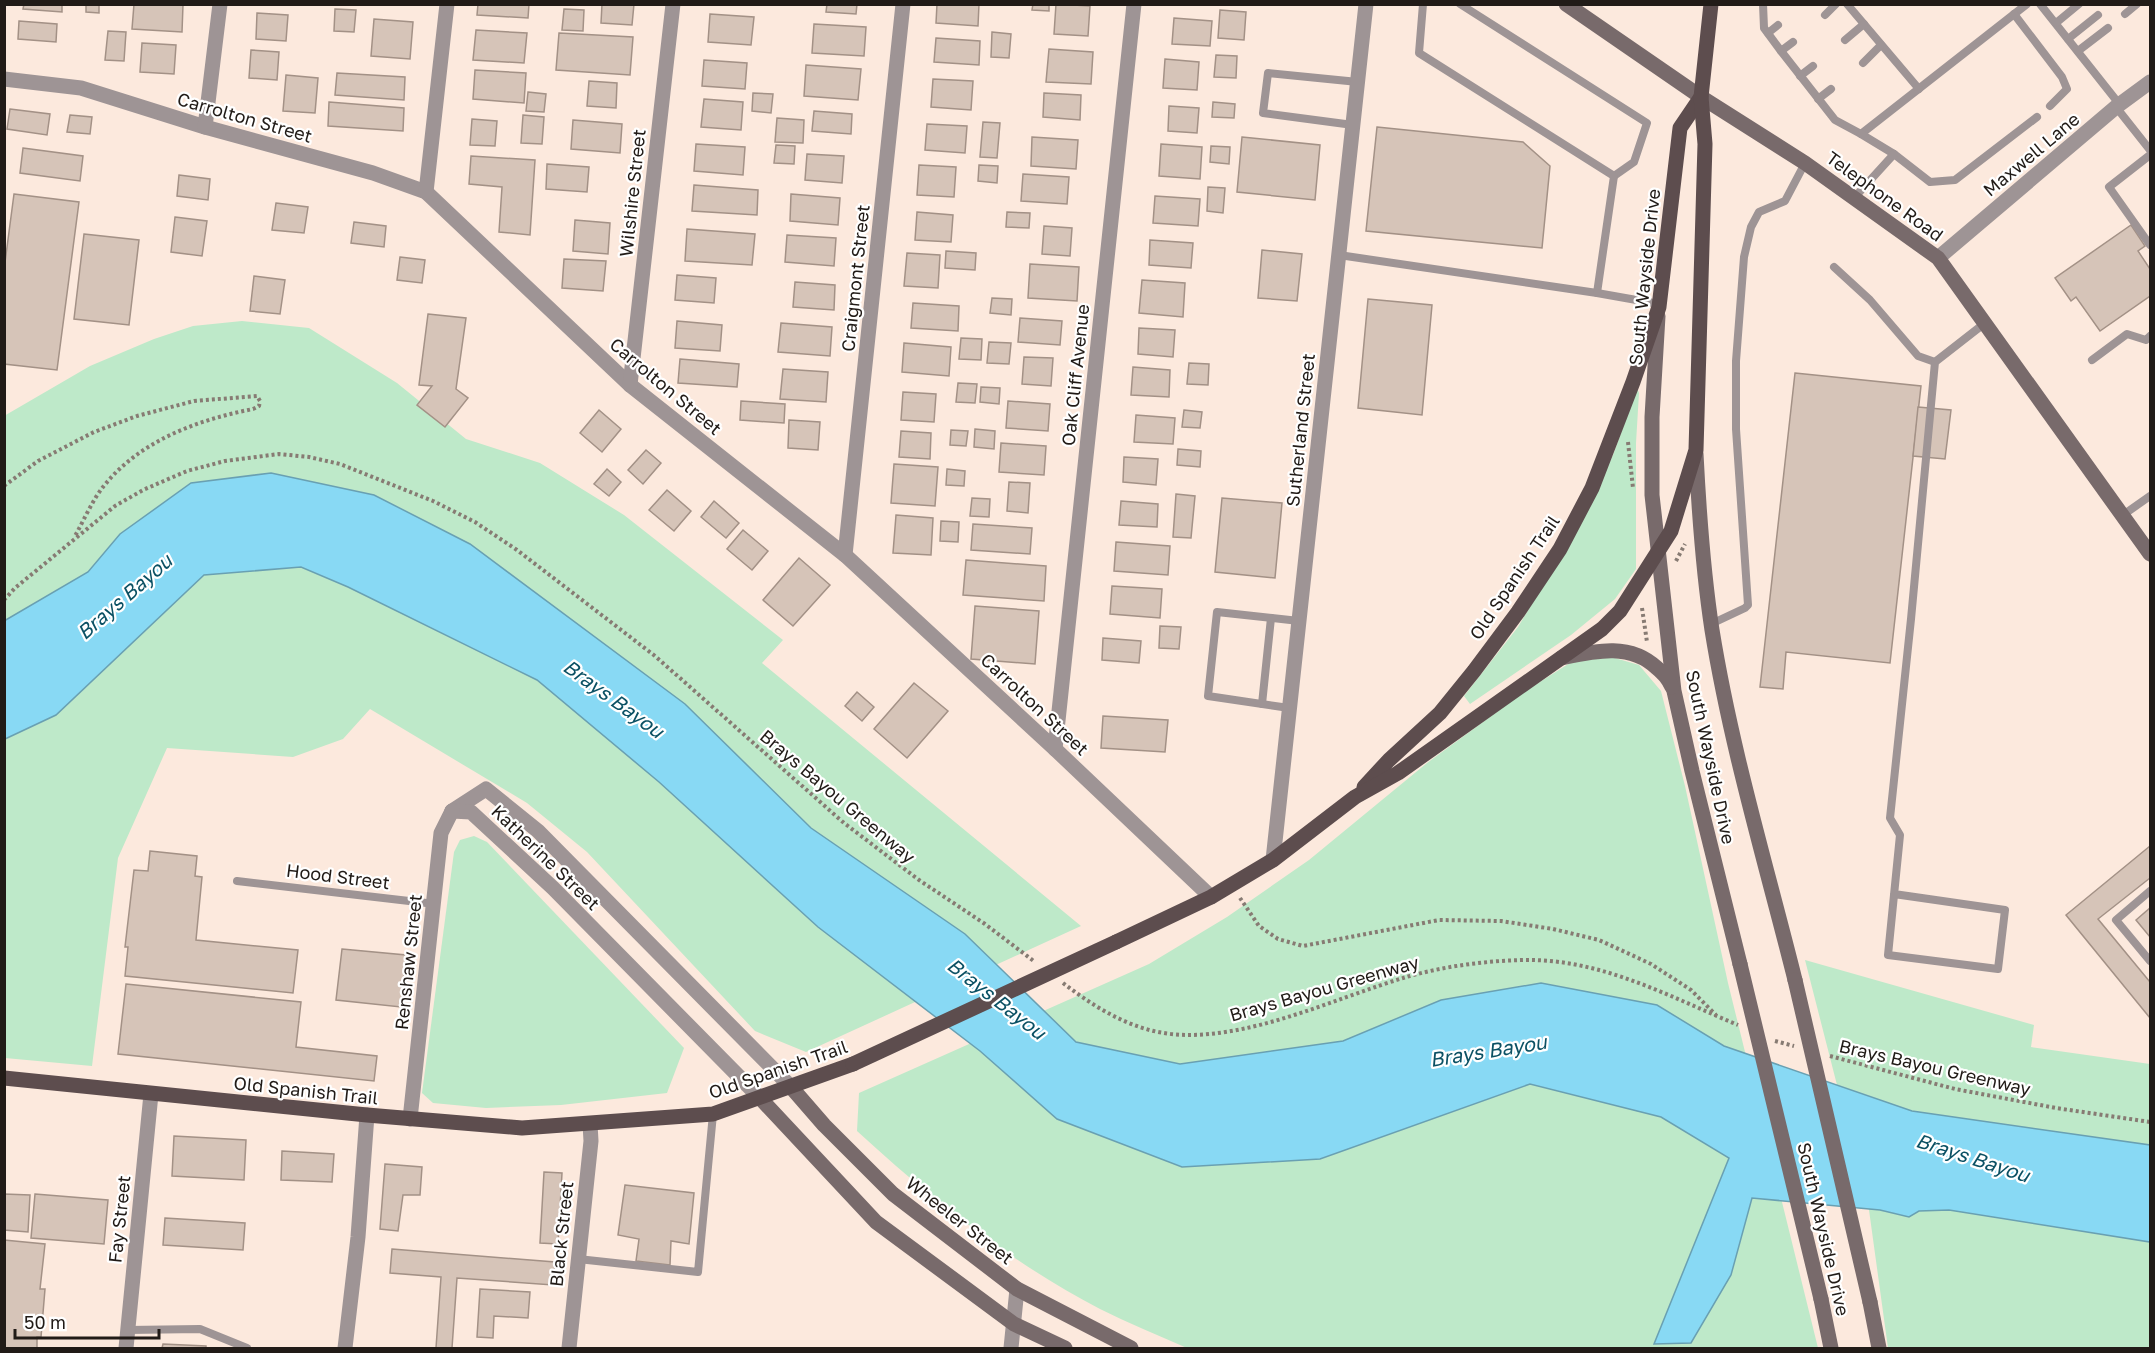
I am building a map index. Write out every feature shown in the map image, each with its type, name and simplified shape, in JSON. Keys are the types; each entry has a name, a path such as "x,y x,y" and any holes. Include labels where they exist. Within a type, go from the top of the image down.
{"main road":[{"name":"Telephone Road","path":"1566,4 1701,97 1805,163 1938,258 2024,381 2094,472 2151,554"},
{"name":"South Wayside Drive","path":"1711,4 1701,97 1705,144 1696,450 1701,547 1726,703 1795,980 1879,1348"},
{"name":"South Wayside Drive","path":"1701,97 1680,128 1659,305 1652,417 1652,495 1674,691 1831,1348"},
{"name":"Old Spanish Trail","path":"1355,797 1389,760 1440,713 1511,620 1560,549 1592,488 1633,382 1659,305"},
{"name":"Old Spanish Trail","path":"4,1078 367,1116 522,1128 713,1114 853,1065 1211,897 1232,885 1273,860 1355,797 1398,773 1602,629 1620,611 1671,531 1696,450"},
{"path":"1561,658 1594,651 1621,650 1648,659 1668,678 1674,691"},
{"name":"Wheeler Street","path":"791,1087 824,1125 893,1194 1017,1289 1131,1348"},
{"path":"760,1098 876,1222 1014,1324 1065,1348"}],"street":[{"path":"205,127 220,4"},
{"path":"426,192 447,4"},
{"name":"Wilshire Street","path":"630,385 673,4"},
{"name":"Craigmont Street","path":"844,555 903,4"},
{"name":"Oak Cliff Avenue","path":"1055,749 1134,4"},
{"name":"Sutherland Street","path":"1273,860 1366,4"},
{"name":"Carrolton Street","path":"4,78 81,88 205,127 373,173 426,192 630,385 844,555 1055,749 1211,897"},
{"name":"Maxwell Lane","path":"1938,258 2118,106 2151,82"},
{"name":"Katherine Street","path":"452,811 486,789 538,831 791,1087"},
{"name":"Renshaw Street","path":"410,1119 441,833 452,811"},
{"name":"Katherine Street","path":"452,811 471,812 553,888 760,1098"},
{"name":"Fay Street","path":"126,1348 151,1094"},
{"path":"345,1348 358,1237 367,1116"},
{"name":"Black Street","path":"569,1348 591,1142 590,1124"},
{"path":"1011,1348 1017,1289"}],"lane":[{"path":"1423,4 1419,53 1614,176"},
{"path":"1460,4 1647,123 1634,162 1614,176 1597,293"},
{"path":"1763,4 1764,28 1835,120 1893,153 1930,182 1955,180 2037,117"},
{"path":"1825,15 1836,4"},
{"path":"1847,4 1919,89"},
{"path":"1861,134 2027,4"},
{"path":"2056,23 2079,4"},
{"path":"2125,14 2137,4"},
{"path":"2046,6 2056,23 2151,150"},
{"path":"2014,14 2062,77 2067,90 2050,106"},
{"path":"2068,39 2098,15"},
{"path":"1845,40 1864,24"},
{"path":"1768,33 1778,25"},
{"path":"2078,51 2108,28"},
{"path":"1781,51 1792,42"},
{"path":"1863,63 1881,45"},
{"path":"1800,76 1813,66"},
{"path":"1353,125 1263,112 1264,103 1268,73 1358,82"},
{"path":"1818,99 1831,89"},
{"path":"1854,198 1893,153"},
{"path":"2151,155 2109,187 2151,245"},
{"path":"1712,624 1748,605 1736,429 1736,361 1744,257 1751,227 1759,212 1785,201 1805,163"},
{"path":"1339,255 1597,293 1659,305"},
{"path":"1834,267 1870,300 1918,356 1935,362"},
{"path":"1894,894 2005,910 1998,969 1888,955 1894,894 1900,835 1890,818 1935,362 1984,323"},
{"path":"2092,360 2127,334 2146,340 2151,336"},
{"path":"2122,515 2151,496"},
{"path":"1289,708 1208,696 1217,612 1299,621"},
{"path":"1262,704 1271,618"},
{"name":"Hood Street","path":"237,881 435,904"},
{"path":"2151,891 2116,920 2151,961"},
{"path":"578,1259 698,1272 713,1114"},
{"path":"128,1330 200,1329 247,1348"}],"path":[{"path":"4,486 38,461 94,432 137,416 194,401 257,396 260,401 253,409 195,424 164,438 138,454 119,469 101,489 74,539"},
{"name":"Brays Bayou Greenway","path":"4,600 15,588 115,506 143,490 187,471 248,457 279,454 309,457 340,464 433,501 475,522 517,550 655,656 844,823 919,880 985,924 1038,964"},
{"path":"1642,604 1645,612 1648,647"},
{"name":"Brays Bayou Greenway","path":"1232,885 1260,926 1278,939 1303,946 1439,920 1501,921 1552,929 1599,940 1651,964 1691,990 1719,1018"},
{"name":"Brays Bayou Greenway","path":"1057,979 1086,1000 1114,1016 1146,1030 1185,1035 1270,1022 1410,976 1438,970 1489,962 1556,961 1588,967 1640,982 1741,1027"},
{"path":"1773,1040 1795,1047"},
{"name":"Brays Bayou Greenway","path":"1827,1056 1955,1089 2056,1108 2151,1122"}],"green space":[{"path":"242,321 309,328 397,383 466,439 540,463 624,515 783,640 762,663 1081,926 806,1052 755,1031 587,852 527,803 370,709 343,739 293,757 167,748 118,858 92,1066 5,1058 4,416 90,366 154,339 193,326"},
{"path":"1637,388 1639,393 1636,443 1636,569 1615,599 1571,635 1470,704 1464,696 1518,627 1580,523 1613,455"},
{"path":"1608,656 1639,665 1661,691 1685,786 1728,983 1818,1348 1187,1348 1100,1309 1034,1271 972,1228 857,1131 859,1093 1149,964 1227,917 1309,860 1427,763 1524,692 1573,661"},
{"path":"474,836 487,842 684,1048 667,1093 561,1105 486,1108 433,1103 422,1093 454,852 460,840"},
{"path":"1805,960 2034,1025 2031,1047 2150,1064 2150,1348 1888,1348 1869,1210"}],"water":[{"name":"Brays Bayou","path":"271,473 374,495 470,544 685,704 811,828 965,934 1076,1042 1180,1064 1343,1041 1441,1000 1541,983 1657,1005 1724,1046 1912,1111 2150,1145 2150,1242 1949,1210 1919,1211 1909,1217 1880,1210 1752,1198 1731,1275 1691,1343 1654,1344 1729,1158 1661,1117 1530,1084 1320,1159 1182,1167 1057,1119 980,1051 818,927 659,782 537,680 348,587 301,567 204,575 56,715 5,739 4,621 88,572 120,534 191,483"}],"building":[{"path":"24,4 62,4 62,12 23,9"},
{"path":"86,4 99,4 99,13 86,12"},
{"path":"134,4 183,5 182,32 132,29"},
{"path":"478,4 529,4 528,18 477,15"},
{"path":"602,4 634,4 632,25 601,23"},
{"path":"827,4 857,4 856,14 826,12"},
{"path":"937,4 979,4 978,26 936,23"},
{"path":"1033,4 1049,4 1049,11 1032,10"},
{"path":"1056,4 1090,6 1088,36 1054,34"},
{"path":"335,9 356,10 354,32 334,31"},
{"path":"564,9 584,10 583,31 562,30"},
{"path":"1220,10 1246,12 1244,40 1218,38"},
{"path":"257,13 288,15 286,41 256,39"},
{"path":"710,14 754,17 751,45 708,42"},
{"path":"1174,18 1212,21 1210,46 1172,44"},
{"path":"374,19 413,22 410,59 371,56"},
{"path":"19,21 57,24 56,42 18,39"},
{"path":"814,24 866,27 864,56 812,53"},
{"path":"476,30 527,33 524,63 473,60"},
{"path":"108,31 126,32 124,61 105,60"},
{"path":"992,32 1011,34 1009,58 991,57"},
{"path":"559,33 633,37 630,75 556,70"},
{"path":"936,38 980,41 979,65 934,62"},
{"path":"142,43 176,45 174,74 140,72"},
{"path":"1049,49 1093,52 1091,84 1046,82"},
{"path":"251,50 279,52 277,80 249,78"},
{"path":"1216,55 1237,56 1236,78 1214,77"},
{"path":"1165,59 1199,62 1197,90 1163,88"},
{"path":"704,60 747,63 745,89 702,86"},
{"path":"806,65 861,69 858,100 804,96"},
{"path":"475,70 526,73 524,103 473,99"},
{"path":"337,73 405,77 404,100 335,95"},
{"path":"286,75 318,78 315,113 283,111"},
{"path":"933,79 973,81 971,110 931,107"},
{"path":"589,81 617,83 616,108 587,106"},
{"path":"528,92 546,94 544,112 526,111"},
{"path":"753,93 773,94 771,113 752,111"},
{"path":"1044,93 1081,95 1080,120 1043,117"},
{"path":"704,99 743,102 741,130 701,127"},
{"path":"329,102 404,108 403,131 328,126"},
{"path":"1213,102 1235,104 1234,118 1212,117"},
{"path":"1169,106 1199,108 1197,133 1168,131"},
{"path":"10,109 50,114 47,135 7,129"},
{"path":"814,111 852,114 851,134 812,131"},
{"path":"70,115 92,117 90,134 67,132"},
{"path":"523,115 544,117 542,144 521,143"},
{"path":"777,118 804,120 803,143 775,142"},
{"path":"472,119 497,121 495,146 470,145"},
{"path":"573,120 622,124 620,153 571,149"},
{"path":"983,122 1000,123 997,158 980,157"},
{"path":"927,124 967,126 965,153 925,150"},
{"path":"1377,127 1523,142 1550,166 1542,248 1366,231"},
{"path":"1032,137 1078,140 1076,169 1031,166"},
{"path":"1242,137 1320,145 1315,200 1237,192"},
{"path":"696,144 745,147 743,175 694,171"},
{"path":"1161,144 1202,147 1200,179 1159,176"},
{"path":"776,145 795,146 794,164 774,163"},
{"path":"1211,146 1230,147 1229,164 1210,162"},
{"path":"23,148 83,156 80,181 20,173"},
{"path":"807,154 844,156 842,183 805,180"},
{"path":"471,156 535,160 530,235 499,232 502,187 469,184"},
{"path":"547,164 589,167 587,192 546,189"},
{"path":"919,165 956,167 954,197 917,195"},
{"path":"979,165 998,166 997,183 978,181"},
{"path":"1023,174 1069,177 1067,204 1021,201"},
{"path":"179,175 210,179 208,200 177,196"},
{"path":"694,185 758,190 757,215 692,211"},
{"path":"1208,187 1225,188 1223,213 1207,211"},
{"path":"14,194 79,202 57,370 4,364 4,270"},
{"path":"791,194 840,198 838,225 790,221"},
{"path":"1155,196 1200,199 1198,226 1153,223"},
{"path":"276,203 308,207 304,233 272,230"},
{"path":"917,212 953,215 951,242 915,240"},
{"path":"1007,212 1030,213 1029,228 1006,227"},
{"path":"175,217 207,221 202,256 171,252"},
{"path":"575,220 610,223 608,254 573,251"},
{"path":"354,222 386,226 384,247 351,243"},
{"path":"2131,225 2145,246 2138,251 2150,269 2150,296 2100,331 2076,297 2071,301 2055,278"},
{"path":"1044,226 1072,228 1070,256 1042,254"},
{"path":"687,229 755,234 752,265 685,261"},
{"path":"84,234 139,240 129,325 74,319"},
{"path":"787,235 836,238 834,266 785,262"},
{"path":"1150,240 1193,243 1191,268 1149,265"},
{"path":"1262,250 1302,254 1297,301 1258,298"},
{"path":"946,251 976,253 975,270 945,268"},
{"path":"907,253 940,255 938,288 904,286"},
{"path":"400,257 425,260 422,283 397,280"},
{"path":"564,259 606,261 603,291 562,288"},
{"path":"1030,264 1079,267 1077,301 1028,298"},
{"path":"677,275 716,278 714,303 675,300"},
{"path":"254,276 285,280 280,314 250,311"},
{"path":"1142,280 1185,283 1183,317 1139,313"},
{"path":"795,282 835,285 834,310 793,307"},
{"path":"992,298 1012,299 1011,315 990,313"},
{"path":"1368,299 1432,305 1422,415 1358,408"},
{"path":"913,303 959,306 958,331 911,328"},
{"path":"428,314 466,318 456,389 468,398 445,427 417,405 432,386 419,385"},
{"path":"1020,318 1062,321 1060,345 1018,342"},
{"path":"677,321 722,325 720,351 675,348"},
{"path":"781,323 832,327 830,356 778,352"},
{"path":"1139,328 1175,330 1173,357 1138,354"},
{"path":"961,338 982,339 981,360 959,359"},
{"path":"989,342 1011,343 1009,364 987,363"},
{"path":"904,343 951,347 949,376 902,372"},
{"path":"1024,357 1053,358 1051,386 1022,384"},
{"path":"680,359 739,364 737,387 678,383"},
{"path":"1189,363 1209,364 1208,385 1187,384"},
{"path":"1133,367 1170,370 1169,397 1131,395"},
{"path":"783,369 828,372 826,402 780,399"},
{"path":"1795,373 1921,386 1890,663 1786,652 1783,689 1760,687"},
{"path":"958,383 977,384 975,403 956,402"},
{"path":"981,387 1000,388 999,404 980,402"},
{"path":"903,392 936,394 934,422 901,420"},
{"path":"741,401 785,404 784,423 740,420"},
{"path":"1008,401 1050,404 1048,431 1006,428"},
{"path":"1918,407 1951,410 1945,459 1913,456"},
{"path":"599,410 621,429 602,452 580,433"},
{"path":"1184,410 1202,412 1200,428 1182,427"},
{"path":"1136,415 1175,418 1173,444 1134,442"},
{"path":"789,420 820,422 818,450 788,448"},
{"path":"975,429 995,431 994,449 974,447"},
{"path":"951,430 968,431 966,446 950,445"},
{"path":"901,431 931,433 930,459 899,457"},
{"path":"1001,443 1046,446 1044,475 999,472"},
{"path":"1178,449 1201,451 1200,467 1177,465"},
{"path":"646,450 661,463 643,484 628,470"},
{"path":"1124,457 1158,459 1156,485 1123,482"},
{"path":"894,464 938,467 935,506 891,503"},
{"path":"607,469 621,482 609,496 594,484"},
{"path":"947,469 965,471 964,486 946,485"},
{"path":"1009,482 1030,483 1028,513 1007,511"},
{"path":"667,490 691,511 674,531 649,510"},
{"path":"1176,494 1195,496 1191,538 1173,537"},
{"path":"972,498 990,499 989,517 970,516"},
{"path":"1222,498 1282,503 1275,578 1215,572"},
{"path":"714,501 739,523 726,538 701,517"},
{"path":"1121,501 1158,504 1157,527 1119,525"},
{"path":"896,515 933,518 931,555 893,553"},
{"path":"941,521 959,522 958,542 940,541"},
{"path":"973,524 1032,528 1030,554 971,550"},
{"path":"743,530 768,551 752,570 727,549"},
{"path":"1116,542 1170,546 1168,575 1114,571"},
{"path":"799,558 830,585 793,626 763,600"},
{"path":"966,560 1046,566 1044,601 963,595"},
{"path":"1112,586 1162,589 1160,618 1110,614"},
{"path":"975,606 1039,611 1035,664 971,659"},
{"path":"1160,626 1181,627 1179,649 1159,648"},
{"path":"1103,638 1141,641 1139,663 1102,660"},
{"path":"914,683 948,711 907,758 874,729"},
{"path":"857,692 874,707 862,721 845,706"},
{"path":"1103,716 1168,720 1165,752 1101,748"},
{"path":"2150,846 2150,878 2098,919 2150,982 2150,1018 2066,915"},
{"path":"150,851 197,856 195,876 202,877 196,940 298,950 293,993 125,976 128,947 125,947 134,870 148,871"},
{"path":"2150,908 2150,937 2136,920"},
{"path":"342,949 406,955 401,1007 336,1000"},
{"path":"126,984 301,1002 296,1047 377,1056 374,1081 118,1054"},
{"path":"174,1136 246,1140 244,1180 172,1176"},
{"path":"282,1151 334,1154 332,1182 281,1180"},
{"path":"385,1164 422,1167 420,1195 403,1195 398,1231 380,1229"},
{"path":"544,1172 562,1173 558,1244 540,1243"},
{"path":"625,1185 694,1193 689,1244 671,1241 670,1265 636,1261 639,1239 618,1235"},
{"path":"4,1194 30,1195 28,1232 4,1230"},
{"path":"35,1194 108,1200 104,1244 31,1238"},
{"path":"165,1218 245,1223 243,1250 163,1245"},
{"path":"4,1240 45,1244 40,1289 45,1289 41,1337 37,1337 37,1348 4,1348"},
{"path":"392,1249 555,1262 553,1285 457,1278 452,1348 436,1348 441,1277 390,1273"},
{"path":"480,1289 530,1292 528,1318 494,1316 493,1338 477,1337"},
{"path":"163,1344 206,1346 206,1348 162,1348"}]}
